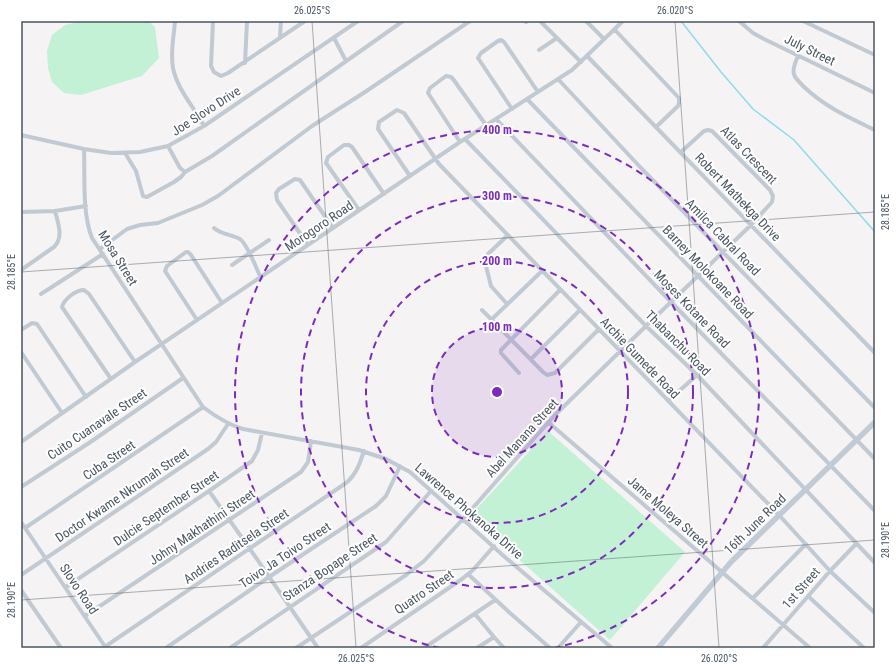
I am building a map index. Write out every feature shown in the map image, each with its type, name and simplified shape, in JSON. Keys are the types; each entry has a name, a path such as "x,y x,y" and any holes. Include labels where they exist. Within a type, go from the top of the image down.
{"street":[{"path":"175,21 172,52 175,74 204,126"},
{"path":"213,21 210,63 214,72 218,75 224,75 244,63 304,21"},
{"path":"244,63 247,21"},
{"path":"280,37 282,21"},
{"name":"Joe Slovo Drive","path":"21,136 111,153 125,153 168,146 204,126 358,21"},
{"path":"125,153 134,168 145,198 174,182 185,172 212,156 403,21"},
{"path":"100,250 127,229 158,223 202,205 218,196 312,126 470,21"},
{"path":"540,21 581,62"},
{"path":"586,21 604,39"},
{"name":"Morogoro Road","path":"21,442 135,362 261,278 359,210 460,142 558,79 581,62 624,21"},
{"name":"July Street","path":"739,21 758,36 875,93"},
{"path":"803,21 875,55"},
{"path":"615,30 679,98 678,106 656,127"},
{"path":"334,38 346,61"},
{"path":"539,50 556,38"},
{"path":"512,109 478,58 481,53 500,40 504,42 538,92"},
{"name":"Robert Mathekga Drive","path":"587,56 875,353"},
{"path":"798,56 794,68 794,74 797,80 827,106 875,130"},
{"path":"460,142 428,93 430,88 446,76 453,79 486,125"},
{"name":"Amilca Cabral Road","path":"558,79 641,168 875,408"},
{"name":"Barney Molokoane Road","path":"527,99 875,459"},
{"name":"Archie Gumede Road","path":"410,176 379,132 377,126 394,111 402,111 435,159 598,330 779,515 830,570 875,613"},
{"name":"Moses Kotane Road","path":"496,119 671,302 875,511"},
{"name":"Atlas Crescent","path":"681,152 704,131 710,130 714,132 772,194 772,202 751,225"},
{"name":"Thabanchu Road","path":"465,139 646,326 697,375 875,563"},
{"path":"359,210 326,161 328,157 340,148 347,145 352,147 384,194"},
{"path":"168,146 180,168 185,172"},
{"name":"Mosa Street","path":"84,149 86,206 90,232 100,250 162,344"},
{"path":"308,245 277,200 276,193 279,189 293,180 300,180 333,228"},
{"path":"22,214 86,206"},
{"path":"21,270 59,243 60,233 55,211"},
{"name":"Abel Manana Street","path":"296,648 418,567 464,519 548,422 751,225"},
{"path":"214,228 222,234 240,239 249,253 261,278"},
{"path":"507,304 491,286 485,262 487,256 508,235"},
{"path":"232,265 269,240"},
{"path":"197,320 165,271 167,266 186,252 191,255 222,303"},
{"path":"41,294 103,254"},
{"path":"492,319 542,271"},
{"path":"111,379 62,307 64,301 79,291 84,290 89,294 135,362"},
{"path":"519,373 501,352 560,290"},
{"path":"482,310 547,375 555,373 598,330"},
{"path":"531,359 580,310"},
{"path":"21,330 32,323 37,324 86,396"},
{"name":"Lawrence Phokanoka Drive","path":"162,344 203,407 217,418 228,424 242,429 262,433 311,440 364,451 377,455 410,472 582,622 606,646 612,648"},
{"path":"21,352 62,413"},
{"path":"668,401 697,375"},
{"name":"Cuito Cuanavale Street","path":"21,487 89,443 183,378"},
{"name":"Cuba Street","path":"26,528 203,407"},
{"name":"Jame Moleya Street","path":"548,422 810,648"},
{"name":"16th June Road","path":"658,648 722,572 875,422"},
{"name":"Doctor Kwame Nkrumah Street","path":"21,575 208,449 216,442 228,424"},
{"name":"Dulcie September Street","path":"66,587 209,491 252,460 258,450 262,433"},
{"name":"Johny Makhathini Street","path":"85,616 301,472 308,462 311,440"},
{"name":"Andries Raditsela Street","path":"106,647 350,480 358,468 364,451"},
{"name":"Toivo Ja Toivo Street","path":"166,648 376,506 386,496 400,466"},
{"path":"209,491 318,648"},
{"name":"Stanza Bopape Street","path":"230,648 386,542 431,491"},
{"name":"Slovo Road","path":"21,522 106,647"},
{"path":"752,598 806,544"},
{"name":"1st Street","path":"763,648 830,570 856,544"},
{"name":"Quatro Street","path":"360,648 468,574 494,546"},
{"path":"468,574 495,600 550,648"},
{"path":"21,590 61,648"},
{"path":"808,596 864,648"},
{"path":"424,648 495,600"},
{"path":"475,614 504,648"},
{"path":"558,648 582,622"},
{"path":"477,648 494,637"}],"green space":[{"path":"83,21 149,21 155,27 159,58 142,76 81,95 64,93 52,82 48,68 47,51 52,35 65,25"},
{"path":"548,431 685,552 610,640 470,516"}],"waterway":[{"path":"681,21 721,72 753,109 794,140 875,232"}]}
